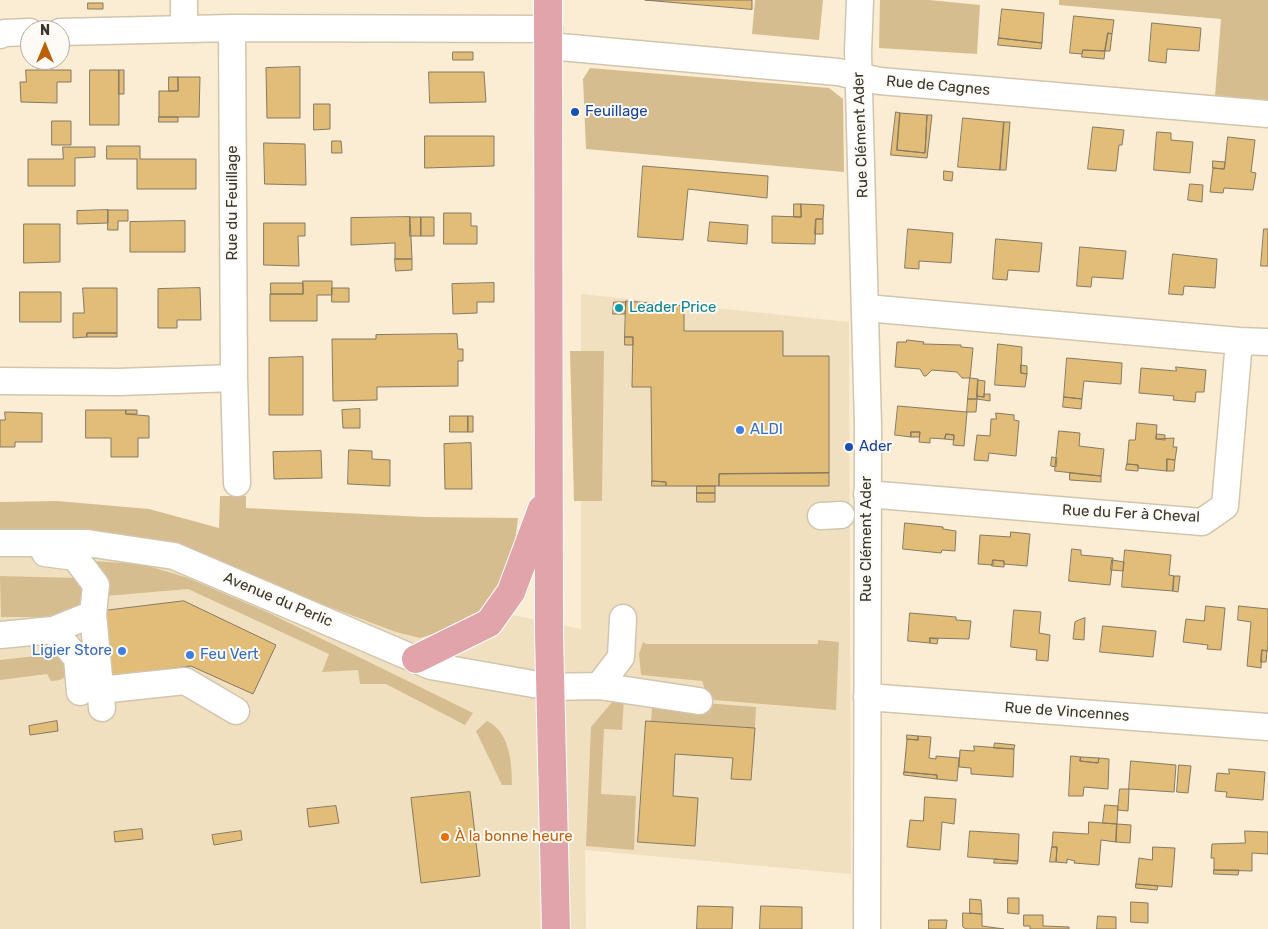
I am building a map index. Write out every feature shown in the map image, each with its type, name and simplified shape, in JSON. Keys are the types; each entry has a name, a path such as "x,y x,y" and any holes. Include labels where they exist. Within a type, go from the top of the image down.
{"main road":[{"path":"548,0 550,687 556,929"},
{"path":"416,659 489,623 511,592 549,488"}],"street":[{"path":"184,0 184,30"},
{"name":"Rue Clément Ader","path":"860,0 859,77 866,308 867,929"},
{"path":"70,32 232,28 549,38"},
{"name":"Rue du Feuillage","path":"232,28 234,378 237,483"},
{"path":"0,36 4,33 20,32"},
{"name":"Rue de Cagnes","path":"549,38 838,72 880,81 1268,114"},
{"path":"866,308 1268,342"},
{"name":"Rue du Fer à Cheval","path":"867,494 1202,522 1225,506 1239,341"},
{"path":"0,380 120,382 234,378"},
{"name":"Avenue du Perlic","path":"0,542 87,543 174,556 431,666 550,687 599,686 699,701"},
{"path":"0,548 75,557 96,585 93,614 94,697"},
{"path":"0,634 53,630 93,614"},
{"path":"599,686 621,657 623,618"},
{"path":"53,630 77,658 94,697"},
{"path":"94,697 185,681 236,711"},
{"name":"Rue de Vincennes","path":"866,697 1268,727"}],"shaded area":[{"path":"755,0 823,0 819,40 752,34"},
{"path":"880,0 929,0 980,5 977,54 879,48"},
{"path":"1059,0 1268,0 1268,114 1214,109 1221,19 1059,5"},
{"path":"590,68 829,88 843,99 844,172 586,149 583,79"},
{"path":"581,294 849,322 851,874 585,850 586,929 0,929 0,511 581,629"},
{"path":"570,351 604,351 602,501 574,501"},
{"path":"220,496 246,496 246,508 424,517 518,518 513,558 492,603 470,623 420,638 396,632 311,600 179,545 133,536 0,529 0,502 57,501 149,509 219,528"},
{"path":"89,561 142,564 188,578 269,613 473,713 465,725 386,684 360,684 358,670 322,672 329,654 188,589 106,596"},
{"path":"0,576 77,578 87,586 78,617 1,617"},
{"path":"818,640 839,642 836,710 714,700 706,692 702,681 641,675 639,654 643,642 647,644 818,644"},
{"path":"62,653 67,669 67,673 63,678 51,681 47,674 0,680 0,660"},
{"path":"619,694 624,699 622,730 604,729 601,794 636,796 634,850 586,846 591,727"},
{"path":"653,699 756,707 755,728 651,721"},
{"path":"487,721 495,726 505,740 510,758 512,785 502,785 476,731"}],"building":[{"path":"645,0 752,0 752,9"},
{"path":"88,3 103,3 103,9 88,9"},
{"path":"1002,9 1044,13 1042,43 999,38"},
{"path":"1074,16 1114,20 1112,34 1108,33 1105,51 1083,50 1082,54 1070,53"},
{"path":"1152,23 1201,28 1199,51 1167,49 1166,63 1149,61"},
{"path":"1108,33 1112,34 1110,51 1105,51"},
{"path":"999,38 1042,43 1041,49 998,45"},
{"path":"1083,50 1105,51 1104,59 1082,57"},
{"path":"453,52 473,52 473,60 453,60"},
{"path":"300,67 300,118 267,118 266,68"},
{"path":"26,70 71,70 71,82 57,82 57,103 21,102 20,82 26,82"},
{"path":"90,70 119,70 119,125 90,125"},
{"path":"119,70 124,70 124,94 119,94"},
{"path":"429,72 484,72 486,102 430,103"},
{"path":"169,77 178,77 178,91 169,91"},
{"path":"178,77 200,77 199,117 159,117 159,91 178,91"},
{"path":"314,104 330,104 330,129 314,130"},
{"path":"896,112 900,113 897,150 925,153 927,115 932,115 927,158 891,155"},
{"path":"900,113 927,115 925,153 897,150"},
{"path":"159,117 178,117 178,122 159,122"},
{"path":"963,118 1004,122 1000,170 958,167"},
{"path":"52,121 71,121 71,145 52,145"},
{"path":"1004,122 1010,122 1006,170 1000,170"},
{"path":"1093,127 1124,130 1122,145 1119,145 1116,171 1088,169"},
{"path":"1157,132 1171,133 1171,140 1193,142 1190,173 1154,170"},
{"path":"425,136 494,136 494,166 425,168"},
{"path":"1228,137 1255,140 1251,172 1256,173 1253,190 1224,188 1223,193 1210,192 1213,168 1224,169"},
{"path":"332,141 341,141 342,153 332,153"},
{"path":"264,143 305,144 306,185 265,184"},
{"path":"107,146 140,146 140,159 196,159 196,189 137,189 137,159 107,159"},
{"path":"63,147 95,147 95,157 75,158 75,186 28,186 28,159 63,159"},
{"path":"1213,161 1225,162 1224,169 1213,168"},
{"path":"643,166 768,176 767,198 688,189 683,240 638,237"},
{"path":"944,171 953,172 952,181 944,180"},
{"path":"1190,184 1203,185 1202,202 1188,200"},
{"path":"794,204 801,204 801,217 794,217"},
{"path":"801,204 824,205 823,219 816,219 815,244 772,243 772,216 801,217"},
{"path":"108,210 128,210 128,221 118,221 118,230 108,230"},
{"path":"108,210 108,223 77,224 77,211"},
{"path":"444,213 471,213 471,226 477,226 477,244 444,244"},
{"path":"410,217 421,217 421,236 410,236"},
{"path":"410,217 412,259 395,259 395,243 351,245 351,218"},
{"path":"421,217 434,217 434,236 421,236"},
{"path":"816,219 823,219 823,234 815,234"},
{"path":"185,221 185,252 130,252 130,222"},
{"path":"710,222 748,225 747,244 708,241"},
{"path":"264,223 305,223 305,236 298,236 299,266 264,265"},
{"path":"24,224 60,224 60,262 24,263"},
{"path":"908,229 953,233 951,263 919,261 919,269 905,268"},
{"path":"1264,229 1268,229 1268,266 1261,266"},
{"path":"996,239 1042,243 1039,272 1008,270 1007,280 993,279"},
{"path":"1080,247 1126,251 1123,279 1092,277 1091,287 1077,286"},
{"path":"1173,254 1217,259 1215,288 1184,286 1183,295 1169,294"},
{"path":"395,259 412,259 412,270 396,271"},
{"path":"303,281 332,281 332,295 317,295 317,321 270,321 270,294 303,294"},
{"path":"271,283 303,283 303,294 271,294"},
{"path":"494,283 494,302 477,302 477,313 453,314 452,284"},
{"path":"83,288 117,288 117,333 87,333 87,337 73,338 73,313 84,313"},
{"path":"200,288 201,320 177,320 177,328 158,328 158,289"},
{"path":"332,288 349,288 349,302 332,302"},
{"path":"20,292 61,292 61,322 20,322"},
{"name":"ALDI","path":"626,301 684,306 684,331 783,331 783,356 829,356 829,473 719,474 719,486 666,486 666,482 652,481 651,387 632,387 633,337 625,337"},
{"name":"Leader Price","path":"614,302 626,302 625,314 613,314"},
{"path":"87,333 117,333 117,337 87,337"},
{"path":"457,334 458,349 463,349 463,361 458,361 458,386 377,387 377,400 333,401 332,339 376,339 376,335"},
{"path":"625,337 633,337 633,345 625,345"},
{"path":"907,340 924,342 923,344 961,345 961,347 973,348 970,378 962,378 957,372 932,370 924,376 920,369 895,367 897,342 906,342"},
{"path":"998,344 1022,347 1021,373 1027,374 1025,387 995,385"},
{"path":"303,357 303,415 269,415 269,358"},
{"path":"1067,358 1122,363 1121,384 1084,381 1082,399 1064,397"},
{"path":"1021,365 1027,366 1027,374 1021,373"},
{"path":"1176,367 1206,370 1204,392 1196,392 1195,402 1173,400 1174,396 1139,393 1141,368 1176,371"},
{"path":"970,378 978,379 977,399 968,399"},
{"path":"978,380 985,381 984,397 977,396"},
{"path":"984,394 990,394 990,401 977,399 977,396 984,397"},
{"path":"1064,397 1082,399 1081,409 1063,407"},
{"path":"968,399 977,399 976,412 967,412"},
{"path":"898,406 967,412 964,446 953,445 954,435 946,434 945,439 930,438 930,443 919,442 920,432 911,432 911,437 895,435"},
{"path":"360,409 360,428 343,428 342,410"},
{"path":"86,410 126,410 126,414 149,416 149,438 138,438 138,457 111,457 111,438 86,438"},
{"path":"126,410 137,410 137,414 126,414"},
{"path":"5,412 42,413 42,442 15,442 15,447 0,447 0,420 5,420"},
{"path":"996,413 1014,415 1014,420 1019,421 1016,456 989,453 988,461 974,460 977,435 990,436 991,419 996,419"},
{"path":"450,416 468,416 468,432 450,432"},
{"path":"468,416 473,416 473,432 468,432"},
{"path":"1137,423 1157,425 1156,439 1174,438 1173,447 1177,447 1175,460 1167,459 1167,471 1138,468 1138,465 1127,464 1129,440 1135,440"},
{"path":"1059,431 1080,433 1079,446 1104,449 1101,476 1055,471"},
{"path":"911,432 920,432 919,437 911,437"},
{"path":"946,434 954,435 954,440 945,439"},
{"path":"1157,434 1165,435 1165,440 1156,439"},
{"path":"471,443 472,489 445,489 444,444"},
{"path":"349,450 372,451 372,459 390,460 390,486 348,484"},
{"path":"321,451 322,478 274,479 273,452"},
{"path":"1052,457 1057,458 1056,467 1051,466"},
{"path":"1167,459 1175,460 1174,471 1167,471"},
{"path":"1127,464 1138,465 1138,471 1126,470"},
{"path":"829,473 829,486 719,486 719,474"},
{"path":"1070,473 1101,476 1101,482 1070,480"},
{"path":"652,481 666,482 666,486 652,486"},
{"path":"697,486 715,486 715,493 697,493"},
{"path":"697,493 715,493 715,502 697,502"},
{"path":"905,523 943,527 943,529 956,531 955,551 942,550 941,553 903,549"},
{"path":"1011,532 1030,534 1027,566 1004,564 1004,561 993,560 993,565 978,564 980,535 1010,537"},
{"path":"1072,549 1081,550 1081,555 1113,558 1110,585 1069,581"},
{"path":"1125,550 1171,555 1169,575 1174,576 1173,591 1122,587"},
{"path":"993,560 1004,561 1004,567 992,566"},
{"path":"1112,560 1124,562 1123,571 1111,570"},
{"path":"1174,576 1180,576 1178,592 1173,591"},
{"name":"Feu Vert","path":"184,601 276,645 253,694 191,666 111,676 103,611"},
{"path":"1206,606 1225,608 1221,650 1207,649 1208,645 1183,642 1186,619 1204,621"},
{"path":"1239,606 1268,609 1268,646 1267,651 1262,650 1261,668 1247,666 1251,622 1238,620"},
{"path":"1014,610 1041,612 1039,633 1050,635 1048,661 1036,660 1037,650 1011,647"},
{"path":"910,613 956,617 956,620 971,621 969,639 930,638 930,643 908,641"},
{"path":"1085,618 1084,640 1073,639 1075,622"},
{"path":"1103,626 1156,631 1153,657 1100,652"},
{"path":"930,638 938,639 937,644 930,643"},
{"path":"1262,650 1267,651 1266,662 1261,662"},
{"path":"57,721 58,731 30,735 29,726"},
{"path":"646,721 755,728 751,780 731,779 733,758 675,754 673,796 698,798 695,846 638,842"},
{"path":"907,735 918,736 918,740 907,739"},
{"path":"918,736 931,737 929,758 936,759 936,756 959,758 957,781 937,779 937,775 904,772 907,739 918,740"},
{"path":"995,743 1015,745 1014,749 994,748"},
{"path":"974,746 1014,749 1013,777 971,774 971,768 959,767 960,750 974,751"},
{"path":"1071,756 1081,757 1080,761 1098,763 1099,758 1109,759 1108,789 1084,787 1083,796 1069,796"},
{"path":"1081,757 1099,758 1098,763 1080,761"},
{"path":"1131,761 1176,765 1174,792 1129,789"},
{"path":"1179,765 1191,766 1188,793 1177,792"},
{"path":"1229,769 1265,772 1263,800 1226,797 1227,792 1215,791 1217,773 1229,774"},
{"path":"904,772 937,775 937,779 904,775"},
{"path":"1120,789 1129,789 1128,811 1118,810"},
{"name":"À la bonne heure","path":"470,792 480,876 421,883 411,798"},
{"path":"925,797 956,799 954,824 942,822 940,850 907,847 910,820 923,821"},
{"path":"1105,805 1118,806 1117,824 1103,823"},
{"path":"336,806 339,823 309,827 307,809"},
{"path":"1089,822 1117,824 1116,842 1101,840 1099,865 1074,863 1075,861 1067,859 1067,863 1056,862 1057,847 1052,847 1053,832 1088,834"},
{"path":"1117,824 1131,825 1130,843 1116,842"},
{"path":"142,829 143,839 115,842 114,832"},
{"path":"241,831 242,840 214,845 212,835"},
{"path":"970,831 1019,834 1018,861 968,857"},
{"path":"1245,831 1268,832 1268,854 1252,853 1252,871 1214,870 1214,858 1211,858 1212,844 1245,843"},
{"path":"1052,847 1057,847 1056,862 1050,862"},
{"path":"1153,847 1175,848 1172,887 1136,884 1139,858 1152,860"},
{"path":"995,859 1018,861 1017,864 994,863"},
{"path":"1214,870 1239,870 1238,875 1214,874"},
{"path":"1136,884 1158,886 1157,890 1136,888"},
{"path":"1008,898 1019,898 1019,914 1008,913"},
{"path":"970,899 981,900 982,914 970,913"},
{"path":"1131,902 1148,903 1148,923 1131,922"},
{"path":"698,906 733,907 732,929 697,929"},
{"path":"761,906 802,907 802,929 760,929"},
{"path":"963,913 982,914 982,926 1004,929 966,929 963,927"},
{"path":"1024,915 1043,915 1043,926 1069,927 1069,929 1030,929 1030,926 1024,926"},
{"path":"1098,916 1116,917 1116,929 1097,929"},
{"path":"929,920 947,920 946,929 929,929"}],"place":[{"name":"Feuillage","path":"575,112"},
{"name":"Leader Price","path":"619,308"},
{"name":"ALDI","path":"740,430"},
{"name":"Ader","path":"849,447"},
{"name":"Ligier Store","path":"122,651"},
{"name":"Feu Vert","path":"190,655"},
{"name":"À la bonne heure","path":"445,837"}]}
